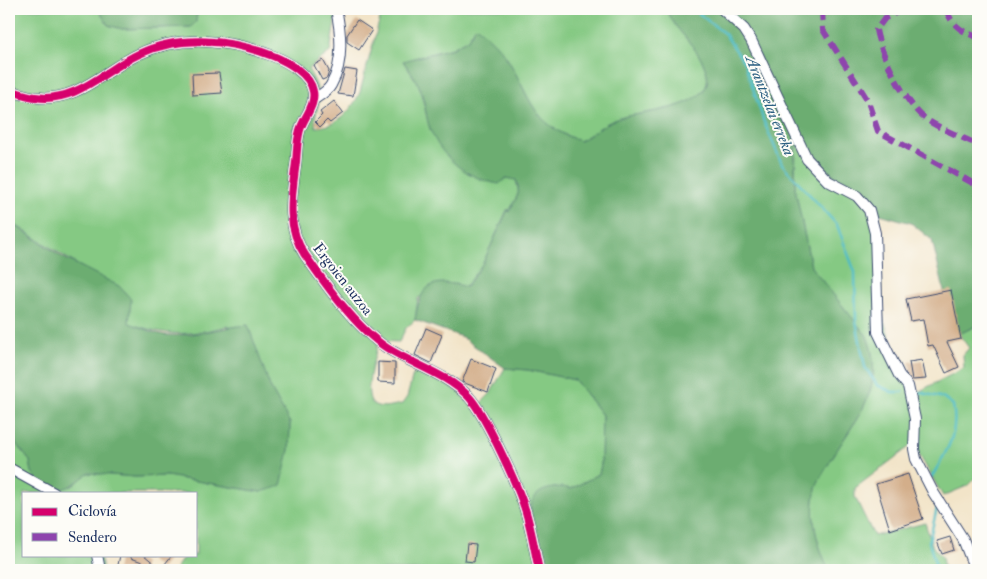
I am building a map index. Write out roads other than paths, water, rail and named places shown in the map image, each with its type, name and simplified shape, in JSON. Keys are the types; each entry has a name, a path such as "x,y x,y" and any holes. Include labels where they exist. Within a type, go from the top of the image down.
{"street":[{"path":"313,100 331,86 338,66 340,27 336,9"},
{"path":"722,9 744,29 751,40 807,159 828,181 856,196 869,210 874,233 878,332 887,353 910,393 915,420 914,449 916,459 933,492 963,539 975,570"},
{"path":"9,90 37,98 68,94 80,90 137,55 151,49 190,41 210,41 273,56 301,72 313,91 313,100"},
{"name":"Ergoien auzoa","path":"313,100 299,136 291,196 290,214 297,240 318,272 356,320 370,334 386,347 449,381 471,399 481,414 509,468 524,505 539,570"},
{"path":"9,468 52,492"},
{"path":"98,556 100,570"}],"waterway":[{"name":"Arantzelai erreka","path":"693,9 725,34 745,64 764,122 782,164 837,225 855,272 856,321 865,367 877,385 892,392 902,392"},
{"name":"Arantzelai erreka","path":"918,392 944,398 953,405 953,434 946,452 931,478"},
{"name":"Arantzelai erreka","path":"937,508 929,542 937,570"}]}
